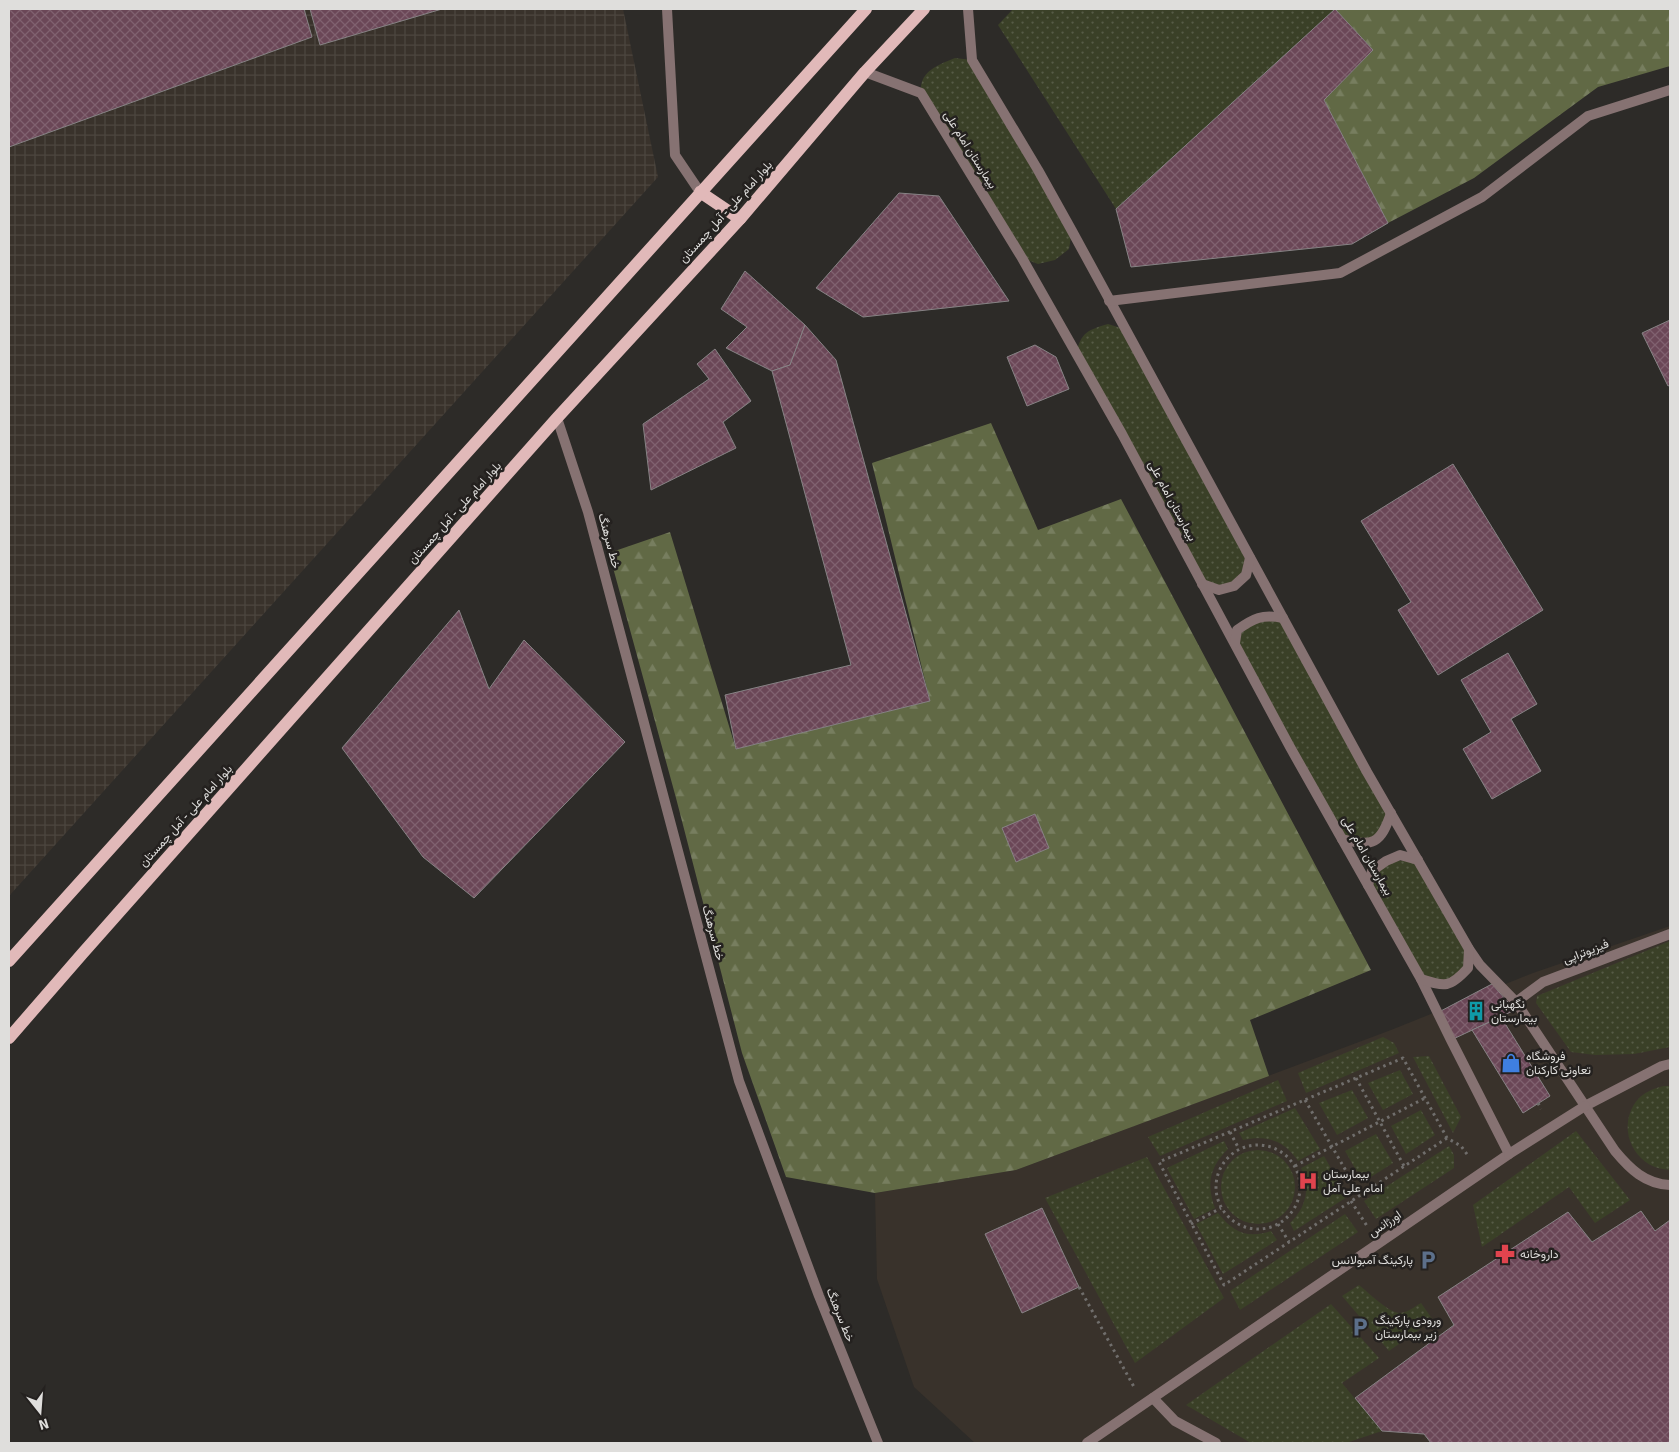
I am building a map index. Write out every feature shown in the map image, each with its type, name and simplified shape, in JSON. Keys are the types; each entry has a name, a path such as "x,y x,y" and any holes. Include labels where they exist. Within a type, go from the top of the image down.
{"main road":[{"path":"9,961 866,9"},
{"name":"بلوار امام علی - آمل چمستان","path":"9,1038 557,418 740,220 866,72 924,9"},
{"path":"700,192 740,220"}],"street":[{"path":"667,9 676,155 700,192"},
{"path":"968,9 972,60 1038,170 1390,813 1469,949 1480,965 1516,1002 1614,1151 1632,1171 1647,1181 1670,1185"},
{"name":"بیمارستان امام علی","path":"866,72 921,93 1022,258 1122,434 1342,839 1421,978"},
{"path":"1109,301 1340,273 1482,197 1588,116 1670,90"},
{"name":"خط سرهنگ","path":"557,418 588,512 740,1081 819,1296 878,1443"},
{"path":"1202,584 1219,590 1234,586 1246,575 1250,558"},
{"path":"1235,643 1237,630 1252,619 1268,615 1283,618"},
{"path":"1342,839 1361,845 1374,841 1385,831 1390,813"},
{"path":"1368,885 1372,870 1386,861 1400,855 1418,860"},
{"name":"فیزیوتراپی","path":"1516,1002 1543,982 1670,934"},
{"path":"1421,978 1440,985 1456,981 1468,968 1469,949"},
{"path":"1421,978 1509,1154"},
{"name":"اورژانس","path":"1087,1443 1509,1154 1585,1106 1667,1066"},
{"path":"1153,1398 1175,1421 1216,1443"}],"path":[{"path":"1447,1138 1224,1286 1158,1162 1403,1058 1447,1138 1461,1146 1480,1174"},
{"path":"1356,1078 1404,1166"},
{"path":"1295,1166 1425,1098"},
{"path":"1305,1100 1360,1195"},
{"path":"1230,1132 1239,1150"},
{"path":"1252,1145 1267,1145 1280,1150 1292,1160 1299,1173 1301,1187 1299,1201 1291,1214 1278,1224 1268,1228 1254,1229 1241,1226 1221,1208 1216,1195 1216,1182 1220,1169 1228,1158 1239,1150 1252,1145"},
{"path":"1351,1201 1379,1243"},
{"path":"1191,1224 1221,1208"},
{"path":"1278,1224 1289,1242"},
{"path":"1079,1287 1144,1405"}],"shaded area":[{"path":"9,9 623,9 658,177 9,896"},
{"name":"بیمارستان امام علی آمل","path":"1670,926 1670,1443 975,1443 914,1387 877,1279 875,1193 1016,1170 1391,1030 1533,973"}],"green space":[{"path":"1013,9 1335,9 1116,209 998,25"},
{"path":"1335,9 1670,9 1670,66 1598,87 1474,178 1388,223 1324,100 1373,50"},
{"path":"955,58 972,60 1072,231 1069,249 1055,260 1038,264 1022,258 921,93 921,85 926,74 936,66"},
{"path":"1108,324 1124,329 1250,558 1234,586 1202,584 1076,354 1080,341 1086,333"},
{"path":"991,423 1038,530 1121,499 1371,970 1250,1020 1269,1076 1016,1170 875,1193 786,1177 742,1053 676,798 609,553 670,532 736,749 930,701 872,463"},
{"path":"1283,618 1391,813 1374,841 1342,839 1235,643 1237,630 1252,619"},
{"path":"1418,860 1469,949 1468,968 1456,981 1421,979 1368,885 1386,861"},
{"path":"1670,941 1670,1047 1634,1054 1595,1055 1571,1052 1536,1003 1537,996"},
{"path":"1383,1037 1394,1043 1399,1053 1306,1093 1298,1073"},
{"path":"1429,1056 1461,1117 1453,1133 1413,1057"},
{"path":"1400,1070 1413,1094 1383,1110 1368,1083"},
{"path":"1278,1080 1287,1101 1160,1156 1148,1137"},
{"path":"1670,1086 1670,1170 1655,1167 1645,1162 1638,1155 1632,1146 1628,1126 1633,1106 1640,1097 1651,1090"},
{"path":"1352,1090 1368,1118 1337,1135 1319,1103"},
{"path":"1295,1108 1320,1149 1298,1161 1281,1144 1260,1138 1243,1140 1239,1133"},
{"path":"1421,1110 1435,1135 1406,1154 1391,1126"},
{"path":"1576,1131 1630,1200 1595,1223 1569,1187 1482,1247 1473,1205"},
{"path":"1376,1134 1393,1163 1363,1182 1345,1151"},
{"path":"1224,1141 1228,1149 1217,1162 1210,1183 1215,1208 1194,1219 1167,1168"},
{"path":"1449,1146 1454,1155 1454,1168 1376,1219 1364,1201"},
{"path":"1258,1150 1272,1153 1284,1161 1292,1173 1295,1187 1292,1201 1284,1213 1272,1221 1258,1224 1244,1221 1232,1213 1224,1201 1221,1187 1224,1173 1232,1161 1244,1153"},
{"path":"1324,1156 1347,1197 1294,1231 1290,1223 1300,1211 1306,1190 1306,1183 1301,1168"},
{"path":"1147,1157 1224,1298 1135,1363 1045,1198"},
{"path":"1218,1213 1229,1225 1241,1232 1255,1234 1271,1231 1277,1240 1223,1274 1196,1224"},
{"path":"1345,1214 1358,1232 1240,1310 1230,1291"},
{"path":"1359,1285 1394,1312 1405,1312 1421,1303 1433,1320 1389,1351 1342,1296"},
{"path":"1331,1304 1379,1358 1342,1383 1382,1431 1346,1443 1251,1443 1186,1405"}],"building":[{"path":"9,9 304,9 312,37 9,147"},
{"path":"310,9 442,9 320,45"},
{"path":"1335,9 1373,50 1324,100 1388,223 1352,244 1131,267 1116,209"},
{"path":"899,193 939,196 1009,301 863,317 816,288"},
{"path":"745,271 805,325 790,365 772,371 726,348 747,327 721,309"},
{"path":"1670,320 1670,385 1668,386 1642,333"},
{"path":"805,325 836,360 930,701 736,749 725,695 851,665 772,371 790,365"},
{"path":"1035,345 1056,357 1069,389 1027,406 1007,357"},
{"path":"715,349 751,401 723,422 736,448 651,490 643,424 709,379 697,364"},
{"path":"1453,464 1543,610 1438,675 1398,610 1411,602 1361,521"},
{"path":"459,610 489,689 524,640 625,742 474,898 423,857 342,748"},
{"path":"1508,653 1537,704 1511,719 1541,771 1492,799 1463,749 1491,732 1461,680"},
{"path":"1035,814 1049,848 1016,862 1002,828"},
{"name":"نگهبانی بیمارستان","path":"1492,984 1515,1010 1451,1040 1437,1013"},
{"name":"فروشگاه تعاونی کارکنان","path":"1501,1017 1550,1096 1523,1113 1472,1030"},
{"path":"1042,1208 1079,1287 1022,1313 985,1234"},
{"path":"1641,1211 1655,1231 1670,1220 1670,1443 1431,1443 1424,1434 1382,1431 1355,1398 1454,1325 1438,1297 1568,1212 1592,1242"}],"place":[{"name":"نگهبانی بیمارستان","path":"1476,1011"},
{"name":"فروشگاه تعاونی کارکنان","path":"1511,1063"},
{"name":"بیمارستان امام علی آمل","path":"1308,1181"},
{"name":"داروخانه","path":"1505,1254"},
{"name":"پارکینگ آمبولانس","path":"1428,1260"},
{"name":"ورودی پارکینگ زیر بیمارستان","path":"1360,1327"}]}
